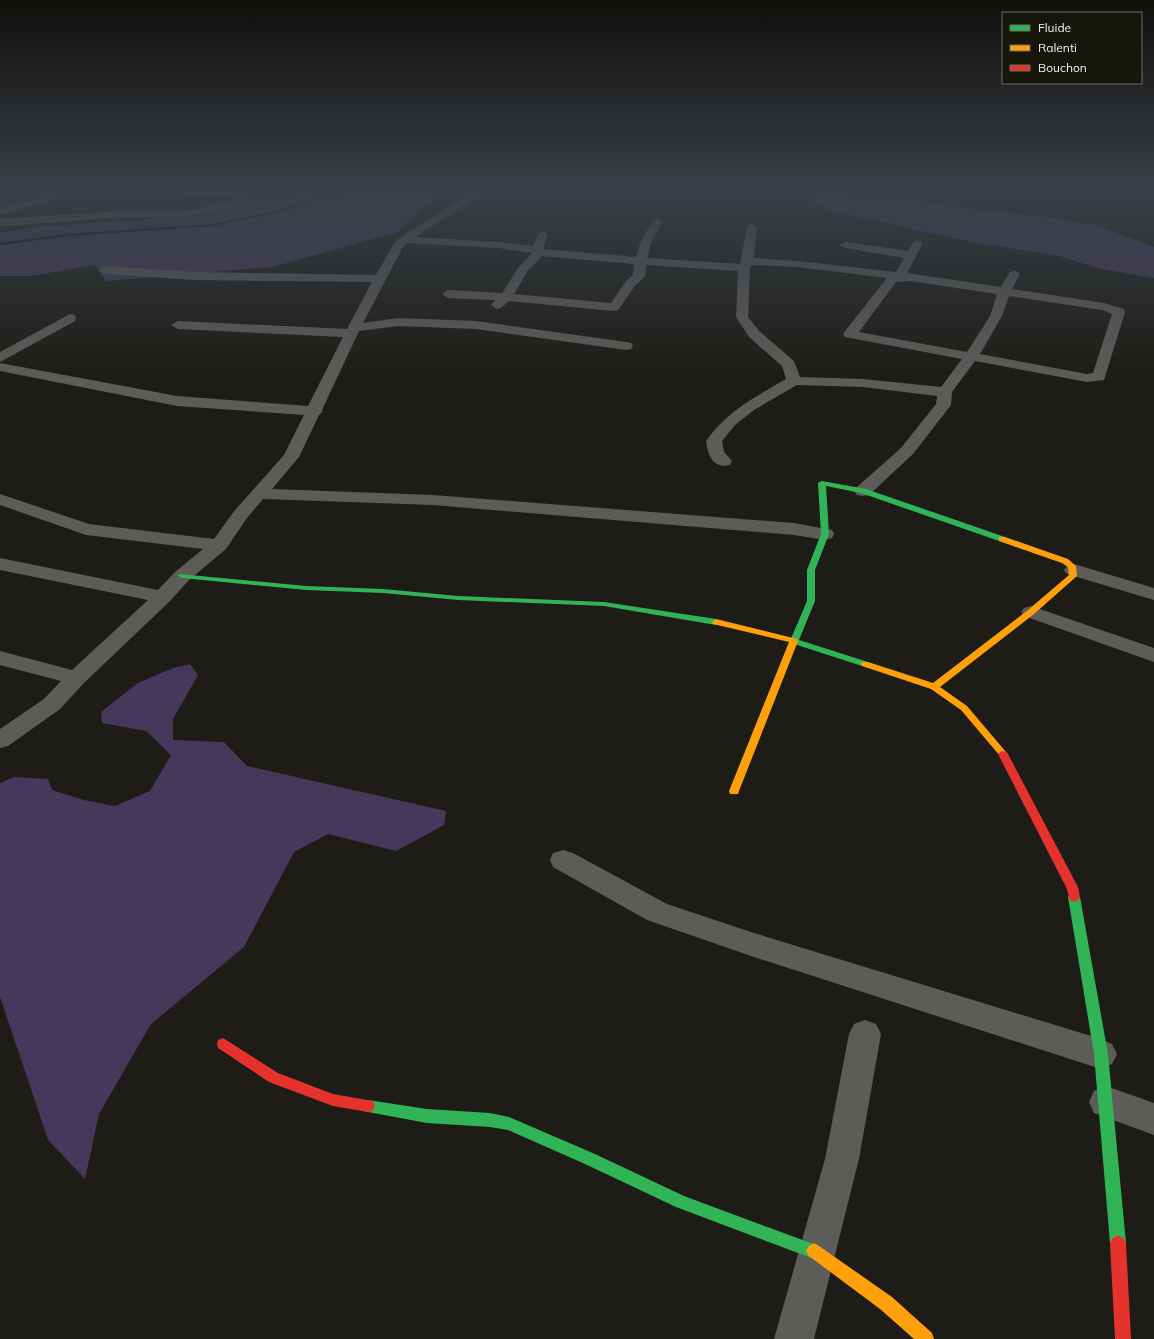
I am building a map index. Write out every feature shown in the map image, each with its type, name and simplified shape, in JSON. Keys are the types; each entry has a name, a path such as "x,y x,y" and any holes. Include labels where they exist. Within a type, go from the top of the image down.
{"street":[{"path":"2,736 52,704 76,678 163,597 182,576 219,545 241,514 291,457 314,412 352,330 393,253"},
{"path":"476,325 506,298 522,270 536,253"},
{"path":"563,253 640,261 798,264 904,277 1104,307 1119,312 1099,377 1087,378 850,334 892,279 904,277"},
{"path":"448,294 614,307 630,284 639,276 642,253"},
{"path":"748,253 742,316 754,334 789,364 794,382"},
{"path":"900,253 910,255 901,274 904,277"},
{"path":"104,270 195,276 380,278"},
{"path":"862,491 907,452 921,435 942,405 945,392 971,357 996,316 1004,293 1014,274"},
{"path":"0,358 70,318"},
{"path":"178,325 352,330 398,322 476,325 626,346"},
{"path":"0,367 177,401 314,412"},
{"path":"724,461 716,454 714,441 729,422 749,407 794,382 863,383 945,392"},
{"path":"734,791 810,601 810,570 825,534 822,483 862,491 1065,561 1072,566 1074,570 1154,594"},
{"path":"258,494 433,500 787,528 825,534"},
{"path":"0,499 86,529 219,545"},
{"path":"0,564 163,597"},
{"path":"934,687 1031,612 1073,576 1074,570"},
{"path":"182,576 306,588 383,591 458,598 604,604 722,623 794,641 934,687 964,708 1000,749 1013,771 1035,817 1072,887 1101,1054 1117,1232 1123,1339"},
{"path":"1031,612 1154,655"},
{"path":"0,658 76,678"},
{"path":"564,860 657,912 754,945 1101,1054"},
{"path":"794,1339 842,1159 865,1034"},
{"path":"223,1044 274,1078 333,1100 427,1116 490,1120 509,1124 590,1158 681,1202 816,1252 886,1303 926,1339"},
{"path":"1106,1102 1154,1119"}],"shaded area":[{"path":"0,253 321,253 272,267 106,281 95,265 31,276 0,276"},
{"path":"1043,253 1154,253 1154,278 1101,269 1059,256"},
{"path":"190,664 198,675 173,719 173,740 224,742 247,766 446,811 444,825 396,851 328,834 294,852 244,947 151,1024 99,1114 85,1179 48,1140 0,997 0,783 14,777 48,779 52,790 84,800 115,806 150,791 171,755 146,731 102,723 101,712 138,683 173,668"}],"traffic: fast":[{"path":"865,664 794,641 811,601 811,570 825,534 822,483 863,491 1002,539"},
{"path":"182,576 306,588 383,591 458,598 604,604 716,622"},
{"path":"1074,897 1101,1054 1118,1243"},
{"path":"368,1106 427,1116 490,1120 509,1124 590,1159 681,1202 814,1251"}],"traffic: slow":[{"path":"934,687 1031,612 1073,576 1072,566 1065,561 1002,539"},
{"path":"716,622 794,641 734,791"},
{"path":"865,664 934,687 964,708 1003,754"},
{"path":"814,1251 886,1303 926,1339"}],"traffic: jam":[{"path":"1003,754 1072,887 1074,897"},
{"path":"223,1044 274,1078 333,1100 368,1106"},
{"path":"1118,1243 1123,1339"}]}
